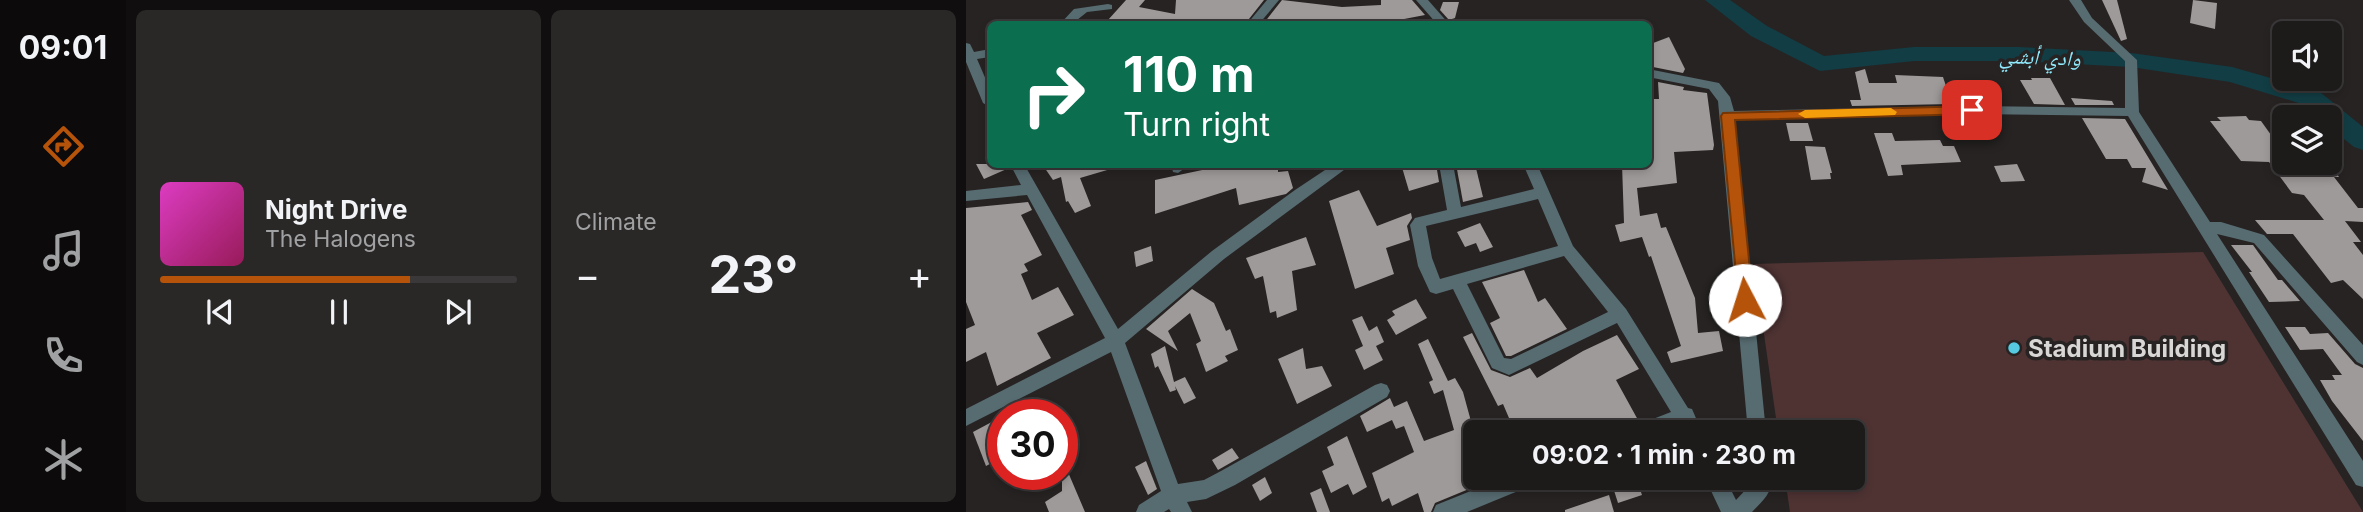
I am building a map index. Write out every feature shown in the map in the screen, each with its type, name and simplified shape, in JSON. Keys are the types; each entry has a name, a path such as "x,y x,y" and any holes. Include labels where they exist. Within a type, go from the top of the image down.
{"street":[{"path":"1256,21 1273,0"},
{"path":"1422,0 1438,21"},
{"path":"2075,0 2088,20 2131,60 2132,112 2363,478"},
{"path":"1068,21 1074,12 1082,8 1108,7"},
{"path":"987,53 968,52 987,96"},
{"path":"1652,74 1717,87 1723,93 1728,116 1756,420"},
{"path":"1728,116 1972,110 2132,112"},
{"path":"1019,168 1116,341 1177,504"},
{"path":"966,418 1116,341 1218,255 1339,168"},
{"path":"1447,168 1455,212"},
{"path":"1532,168 1567,249 1620,314 1686,420"},
{"path":"966,196 1031,189"},
{"path":"1541,193 1424,220 1418,225 1433,284 1436,287 1458,282 1567,249"},
{"path":"2204,228 2221,228 2259,239 2363,357"},
{"path":"1458,282 1499,363 1504,366 1517,365 1620,314"},
{"path":"1146,512 1177,504 1228,478 1381,391"},
{"path":"1443,512 1497,490"},
{"path":"1720,490 1731,512"},
{"path":"1738,512 1759,490"}],"shaded area":[{"name":"Stadium Building","path":"2203,252 2363,512 1790,512 1787,490 1865,490 1865,420 1776,420 1754,264"}],"building":[{"path":"1126,0 1145,0 1139,7 1175,14 1176,0 1264,0 1247,21 1108,20"},
{"path":"1282,0 1342,7 1381,5 1381,0 1412,0 1425,15 1394,21 1266,21"},
{"path":"2102,0 2117,0 2127,39 2121,41"},
{"path":"2193,0 2217,3 2215,29 2190,23"},
{"path":"1443,2 1459,2 1455,18 1449,20 1440,10"},
{"path":"1669,37 1685,69 1683,73 1652,67 1652,43"},
{"path":"1865,69 1869,83 1897,83 1895,75 1943,77 1952,104 1852,106 1850,100 1861,100 1855,72"},
{"path":"2031,78 2050,78 2065,105 2034,104 2020,80 2032,80"},
{"path":"1658,82 1684,87 1683,90 1707,93 1714,145 1713,150 1674,152 1677,183 1637,188 1640,216 1657,213 1661,228 1666,227 1695,298 1698,333 1719,331 1723,351 1671,363 1667,352 1681,346 1651,256 1649,257 1642,237 1620,242 1615,225 1624,223 1622,168 1652,168 1652,99 1659,99"},
{"path":"2071,98 2112,101 2114,105 2075,105"},
{"path":"2246,116 2249,120 2261,121 2272,136 2272,166 2269,162 2241,161 2210,121 2221,121 2217,117"},
{"path":"2082,118 2125,119 2168,190 2142,182 2146,168 2132,168 2127,159 2106,159"},
{"path":"1786,123 1808,123 1813,141 1790,141"},
{"path":"1874,133 1892,133 1895,141 1940,140 1943,146 1954,146 1961,162 1901,165 1903,175 1888,176"},
{"path":"1805,146 1825,147 1831,179 1811,180"},
{"path":"976,164 987,164 987,168 1009,168 984,179"},
{"path":"2017,164 2025,181 2001,182 1994,166"},
{"path":"1045,168 1114,168 1080,178 1091,206 1075,213 1068,201 1066,202 1061,177 1053,180"},
{"path":"1278,168 1278,172 1288,171 1293,188 1286,194 1239,205 1236,188 1155,214 1155,180 1207,169"},
{"path":"1402,168 1437,168 1439,182 1409,191"},
{"path":"1457,168 1476,168 1483,197 1463,202"},
{"path":"2279,175 2338,175 2339,177 2334,177 2358,208 2363,208 2363,222 2345,221 2361,242 2353,242 2363,255 2363,299 2343,280 2331,283 2293,234 2267,234 2255,220 2324,220 2304,195 2292,193"},
{"path":"1359,190 1377,226 1411,213 1412,218 1407,226 1410,240 1386,248 1394,274 1355,289 1329,201"},
{"path":"1028,202 1032,210 1021,215 1042,255 1024,264 1028,271 1021,274 1032,300 1058,287 1074,315 1037,333 1051,358 997,386 986,352 966,362 966,329 975,325 966,302 966,208"},
{"path":"1480,223 1493,247 1480,252 1476,243 1465,247 1457,232"},
{"path":"1306,237 1316,265 1292,271 1297,310 1277,318 1276,311 1270,313 1263,276 1255,279 1246,258"},
{"path":"2231,245 2253,245 2278,280 2282,280 2300,301 2269,302 2249,272 2252,272"},
{"path":"1151,246 1153,261 1136,267 1134,252"},
{"path":"1524,270 1538,302 1545,298 1567,329 1506,356 1490,323 1500,318 1482,282"},
{"path":"1192,289 1214,303 1226,331 1230,329 1238,350 1225,356 1228,361 1206,372 1196,344 1201,341 1190,313 1168,331 1178,351 1146,329"},
{"path":"1416,299 1427,318 1396,335 1387,320 1395,315 1392,311"},
{"path":"1362,316 1369,331 1377,326 1384,342 1376,346 1383,360 1364,370 1355,350 1363,346 1352,320"},
{"path":"2285,327 2305,327 2310,334 2328,333 2355,364 2363,368 2363,441 2332,401 2320,380 2335,380 2332,375 2342,375 2323,349 2300,350"},
{"path":"1472,333 1491,370 1510,377 1530,368 1537,378 1617,335 1639,369 1616,380 1638,420 1510,420 1503,404 1498,406 1463,337"},
{"path":"1428,339 1448,381 1455,378 1463,392 1471,420 1463,420 1463,490 1466,490 1435,503 1431,512 1424,512 1418,493 1392,506 1389,498 1382,502 1372,473 1414,452 1404,426 1396,429 1392,420 1367,432 1360,416 1390,398 1394,407 1407,401 1424,441 1454,430 1443,390 1434,394 1429,382 1433,380 1418,344"},
{"path":"1165,346 1174,382 1185,377 1196,398 1184,404 1175,386 1176,390 1170,392 1158,366 1155,368 1151,354"},
{"path":"1303,348 1306,369 1322,366 1332,386 1297,404 1278,359"},
{"path":"987,425 986,466 973,432"},
{"path":"1347,436 1367,487 1353,495 1348,484 1331,493 1322,471 1334,465 1327,447"},
{"path":"1232,448 1239,458 1218,470 1212,460"},
{"path":"1146,461 1157,489 1148,495 1135,467"},
{"path":"1265,477 1272,493 1260,501 1252,485"},
{"path":"1321,488 1330,512 1317,512 1310,493"},
{"path":"1076,490 1085,512 1049,512 1045,502 1062,491"},
{"path":"1614,490 1640,490 1642,495 1618,503"},
{"path":"1609,495 1614,512 1565,512 1565,510"}],"waterway":[{"name":"وادي أبشي","path":"1716,0 1759,31 1820,64 1914,54 2018,54 2131,60 2232,75 2311,98 2363,141"}],"slow traffic":[{"path":"1805,114 1891,112"}],"place":[{"name":"Stadium Building","path":"2014,348"}],"route":[{"path":"1745,300 1728,116 1972,110"}]}
